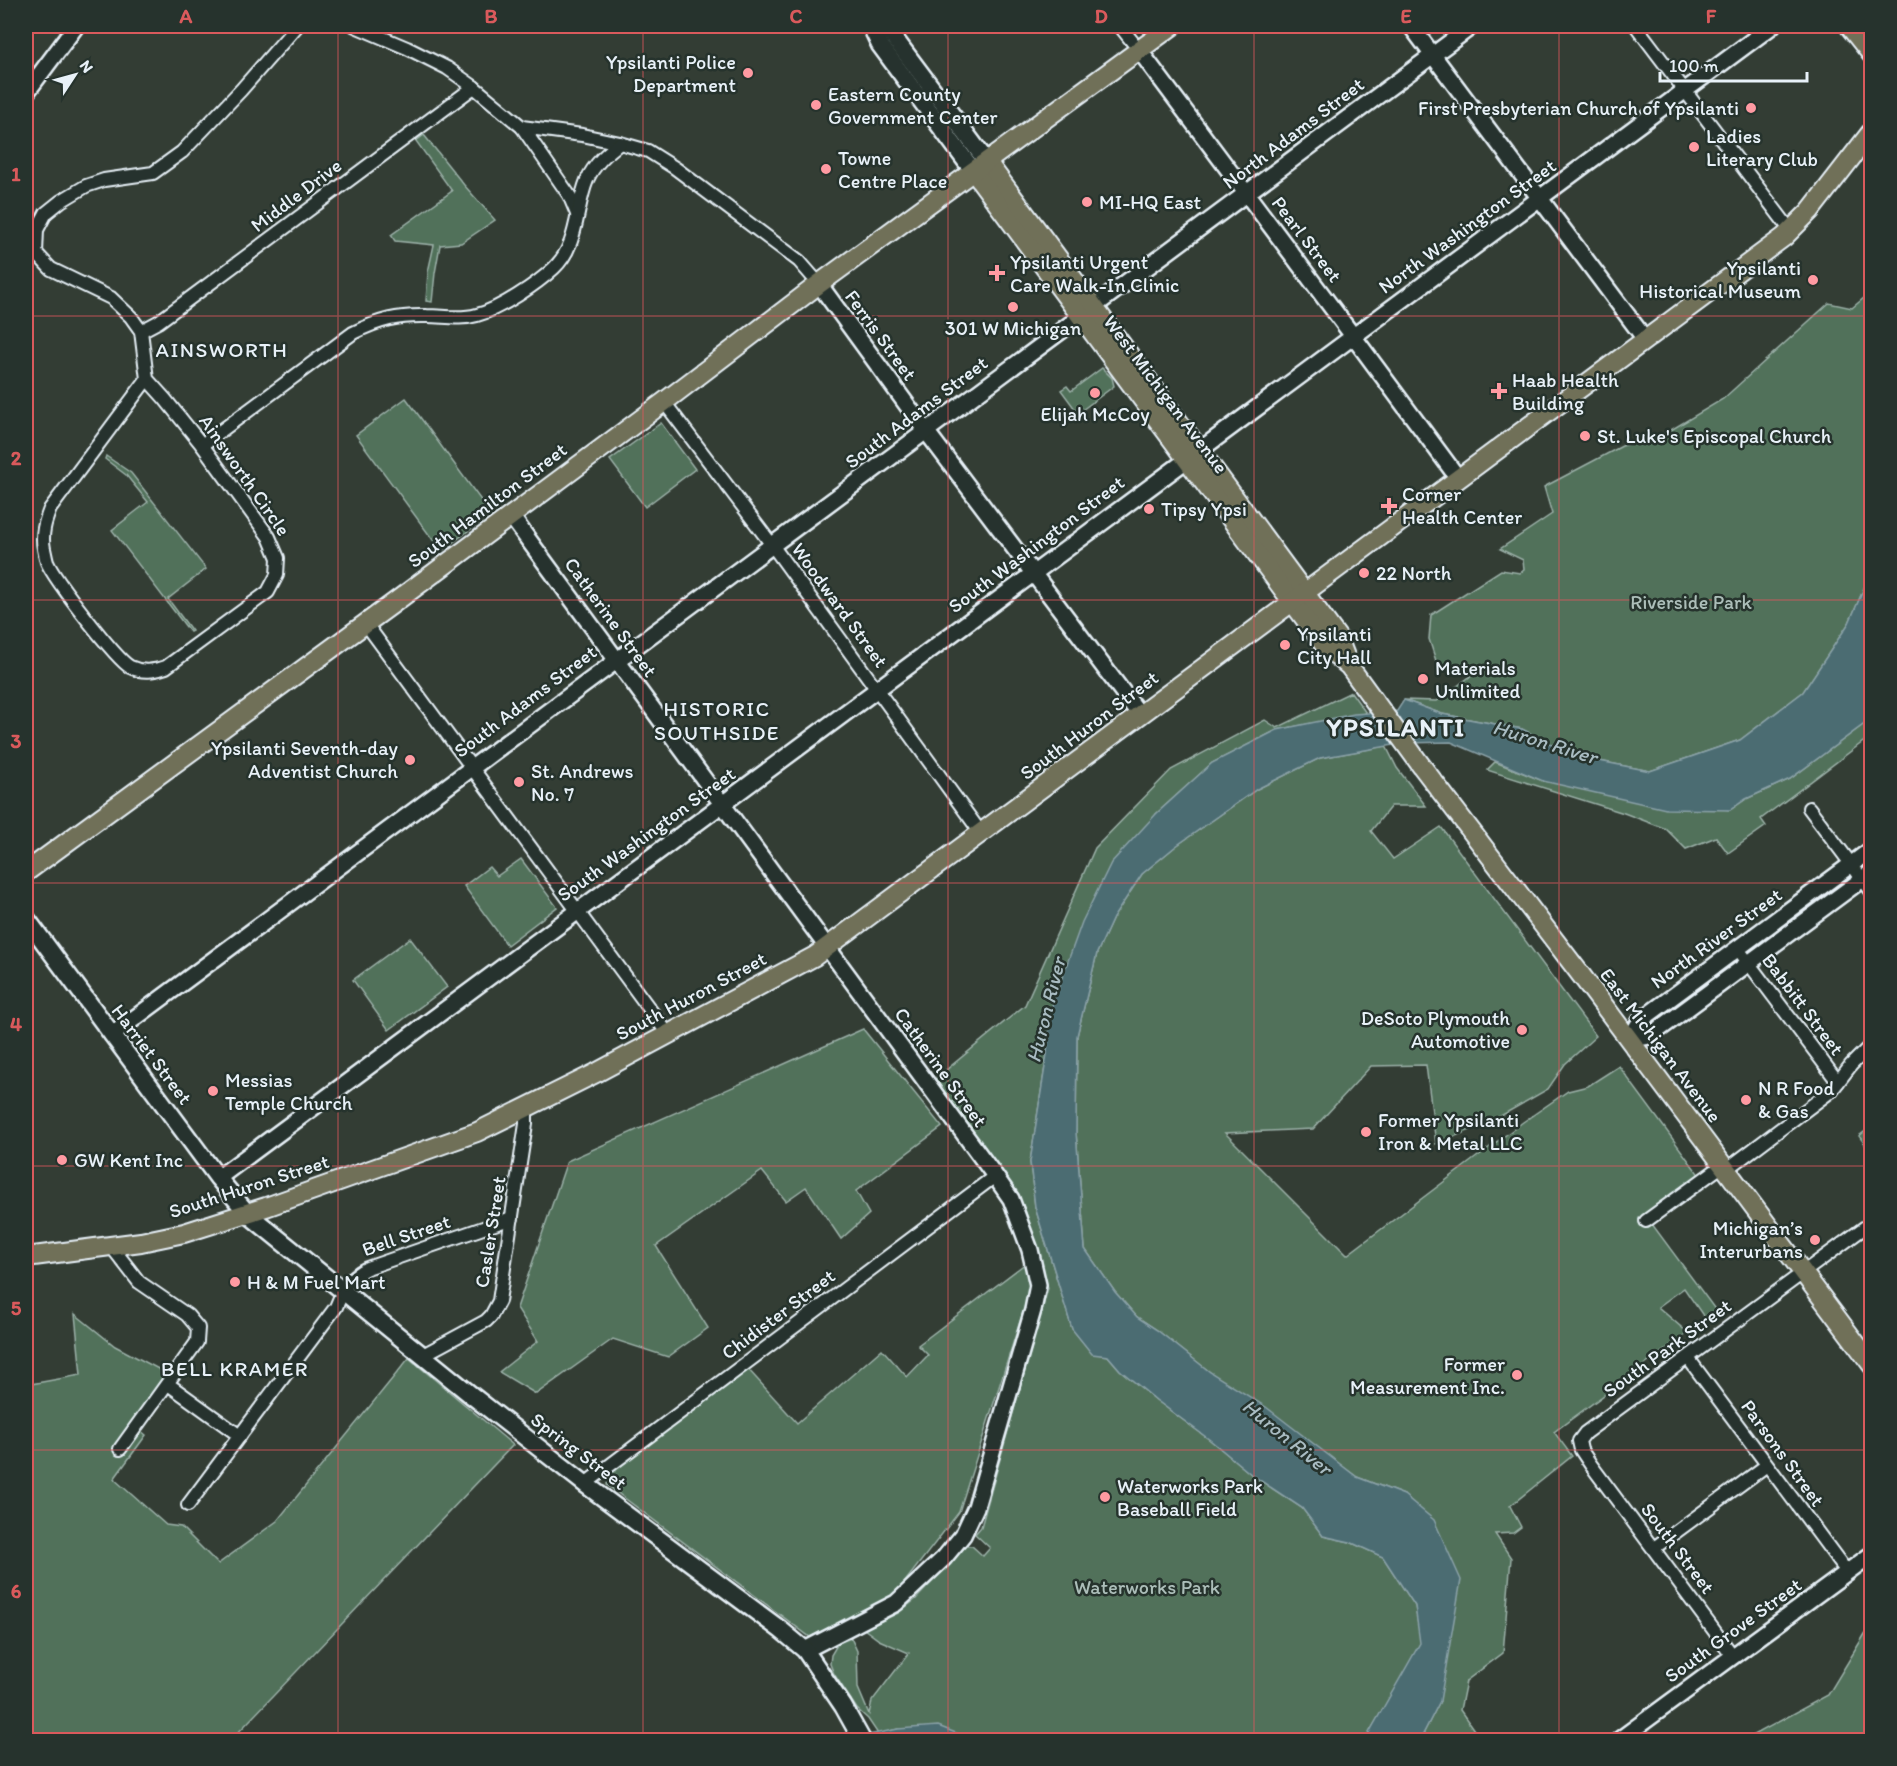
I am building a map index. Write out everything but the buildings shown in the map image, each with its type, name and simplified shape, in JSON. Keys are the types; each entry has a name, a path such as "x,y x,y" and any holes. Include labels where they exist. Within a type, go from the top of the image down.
{"main road":[{"name":"West Michigan Avenue","path":"871,26 880,45 981,167"},
{"name":"West Michigan Avenue","path":"879,26 892,35 981,167 1298,597 1338,638 1349,666 1412,754"},
{"name":"South Hamilton Street","path":"26,872 366,624 819,284 1172,26"},
{"path":"1849,26 1872,55"},
{"name":"South Huron Street","path":"26,1257 141,1242 184,1233 248,1214 477,1132 815,956 1791,231 1810,211 1872,131"},
{"name":"East Michigan Avenue","path":"1412,754 1581,975 1872,1365"},
{"name":"Harriet Street","path":"26,918 218,1178 248,1214"},
{"name":"Spring Street","path":"248,1214 421,1356 585,1484 748,1603 805,1650 843,1706 862,1740"}],"street":[{"path":"26,93 76,26"},
{"path":"147,380 141,331 123,307 111,298 51,269 36,253 35,241 42,222 46,213 86,186 104,180 153,172 182,152 297,26"},
{"path":"355,26 437,63 474,87 522,127 569,195 577,214"},
{"name":"Pearl Street","path":"1120,26 1458,478"},
{"path":"1412,26 1646,339"},
{"name":"North Adams Street","path":"1087,311 1472,26"},
{"path":"1636,26 1791,231"},
{"name":"North Washington Street","path":"1192,454 1772,26"},
{"name":"Middle Drive","path":"141,331 158,322 474,87"},
{"name":"Ferris Street","path":"522,127 582,135 648,151 675,168 799,261 819,284 926,432 1140,716"},
{"path":"202,445 353,333 372,323 395,316 429,315 455,318 476,316 493,310 510,300 553,269 562,259 574,237 577,214 587,179 596,164 620,143"},
{"name":"South Adams Street","path":"112,1035 1087,311"},
{"name":"Ainsworth Circle","path":"147,380 202,445 269,537 278,558 277,575 268,592 166,667 146,672 129,666 114,654 47,563 43,547 43,526 50,509 147,380"},
{"name":"Woodward Street","path":"664,402 772,545 981,833"},
{"name":"South Washington Street","path":"218,1178 1192,454"},
{"name":"Catherine Street","path":"511,516 995,1176 1011,1199 1030,1250 1038,1285 1034,1310 976,1507 963,1535 944,1558 896,1603 805,1650"},
{"path":"366,624 668,1034"},
{"path":"1809,808 1851,864 1867,876 1872,892"},
{"name":"North River Street","path":"1629,1040 1641,1020 1872,849"},
{"name":"North River Street","path":"1629,1040 1650,1036 1867,876"},
{"name":"Babbitt Street","path":"1738,949 1838,1082"},
{"path":"1646,1221 1818,1102 1831,1091 1872,1044"},
{"name":"Casler Street","path":"421,1356 486,1321 499,1301 526,1124 526,1108"},
{"name":"Chidister Street","path":"585,1484 995,1176"},
{"name":"Bell Street","path":"188,1505 336,1306 342,1292 355,1274 512,1218"},
{"name":"South Park Street","path":"1591,1465 1581,1450 1579,1441 1585,1433 1872,1222"},
{"path":"111,1246 139,1282 187,1315 198,1328 197,1342 120,1449"},
{"name":"Parsons Street","path":"1688,1358 1847,1572"},
{"path":"168,1384 240,1436"},
{"name":"South Street","path":"1591,1465 1733,1656"},
{"path":"1654,1548 1767,1465"},
{"name":"South Grove Street","path":"1619,1740 1872,1554"}],"green space":[{"path":"424,135 495,220 461,243 440,245 432,302 426,301 428,272 434,245 395,241 391,235 452,191 416,141"},
{"name":"Riverside Park","path":"1871,292 1871,572 1849,623 1803,692 1740,740 1650,771 1573,756 1522,729 1442,714 1404,700 1437,701 1472,675 1465,671 1438,667 1429,639 1431,615 1501,570 1520,573 1524,570 1523,560 1500,549 1552,514 1544,487 1622,446 1666,433 1723,399 1829,303 1852,308"},
{"path":"1102,368 1112,378 1114,386 1078,413 1061,390 1067,386 1071,391"},
{"path":"406,398 491,514 441,551 356,435"},
{"path":"661,423 695,469 645,507 610,460"},
{"path":"106,456 131,473 206,569 168,599 192,631 190,632 112,530 148,502 126,475 105,459"},
{"name":"Waterworks Park","path":"1351,692 1366,713 1277,730 1212,763 1156,814 1050,1011 1047,1054 1030,1162 1035,1207 1072,1329 1092,1353 1108,1356 1120,1370 1156,1400 1252,1475 1302,1508 1323,1536 1350,1542 1383,1557 1415,1606 1421,1643 1365,1740 967,1740 961,1735 898,1729 878,1734 868,1719 857,1709 834,1674 830,1664 831,1655 838,1643 851,1638 857,1651 858,1688 869,1714 872,1701 909,1653 879,1640 864,1629 898,1613 916,1599 966,1546 972,1546 983,1556 990,1548 975,1534 981,1527 1048,1288 1025,1210 1017,1193 934,1080 1025,1005 1095,848 1171,770 1265,720 1277,728"},
{"path":"1871,719 1871,736 1761,819 1766,826 1728,853 1716,837 1686,849 1666,829 1624,813 1487,770 1495,762 1543,781 1730,810 1746,799 1790,779"},
{"path":"1386,746 1397,768 1426,806 1391,806 1371,831 1393,859 1441,827 1596,1036 1565,1064 1548,1089 1490,1122 1436,1144 1426,1065 1371,1066 1313,1129 1225,1133 1347,1255 1523,1122 1568,1091 1588,1086 1619,1066 1700,1176 1646,1216 1717,1312 1706,1320 1684,1288 1658,1307 1688,1333 1554,1432 1572,1456 1510,1506 1521,1527 1513,1533 1495,1534 1511,1558 1503,1653 1466,1681 1460,1710 1481,1740 1420,1740 1440,1701 1404,1495 1357,1477 1137,1317 1115,1292 1085,1249 1076,1132 1077,1036 1097,953 1113,918 1142,874 1176,846 1257,789 1320,758"},
{"path":"521,859 557,907 507,945 464,886 489,867 497,876"},
{"path":"410,938 447,987 389,1030 353,980"},
{"path":"863,1029 942,1127 856,1191 869,1214 841,1239 806,1187 786,1201 762,1171 656,1246 708,1328 668,1357 613,1339 536,1394 499,1372 538,1341 517,1308 567,1161"},
{"path":"1868,1129 1871,1134 1871,1153 1859,1136"},
{"path":"1026,1263 1030,1290 959,1512 894,1596 810,1637 607,1485 609,1471 746,1367 797,1423 882,1349 907,1377 928,1355 918,1345"},
{"path":"75,1314 115,1346 168,1374 133,1424 146,1435 114,1479 166,1525 181,1527 218,1564 277,1521 409,1358 513,1445 231,1740 26,1740 26,1385 81,1375"},
{"path":"1871,1624 1871,1728 1857,1740 1745,1740 1828,1695"}],"water":[{"name":"Huron River","path":"1871,572 1871,719 1790,779 1746,799 1730,810 1666,809 1543,781 1451,742 1405,743 1320,758 1257,789 1176,846 1142,874 1113,918 1097,953 1077,1036 1076,1132 1085,1249 1115,1292 1137,1317 1210,1372 1266,1407 1357,1477 1404,1495 1434,1520 1461,1580 1440,1701 1420,1740 1365,1740 1420,1643 1415,1606 1383,1557 1350,1542 1323,1536 1302,1508 1252,1475 1156,1400 1120,1370 1108,1356 1092,1354 1072,1329 1035,1207 1030,1162 1047,1054 1050,1011 1082,922 1111,863 1156,814 1212,763 1277,730 1354,714 1397,711 1404,700 1442,714 1522,729 1574,756 1650,771 1740,740 1803,692 1849,623"},
{"path":"938,1726 961,1735 967,1740 804,1740 858,1737 898,1729"}],"place":[{"name":"Ypsilanti Police Department","path":"748,73"},
{"name":"Eastern County Government Center","path":"816,105"},
{"name":"First Presbyterian Church of Ypsilanti","path":"1751,108"},
{"name":"Ladies Literary Club","path":"1694,147"},
{"name":"Towne Centre Place","path":"826,169"},
{"name":"MI-HQ East","path":"1087,202"},
{"name":"Ypsilanti Urgent Care Walk-In Clinic","path":"997,273"},
{"name":"Ypsilanti Historical Museum","path":"1813,280"},
{"name":"301 W Michigan","path":"1013,307"},
{"name":"Haab Health Building","path":"1499,391"},
{"name":"Elijah McCoy","path":"1095,393"},
{"name":"St. Luke's Episcopal Church","path":"1585,436"},
{"name":"Corner Health Center","path":"1389,506"},
{"name":"Tipsy Ypsi","path":"1149,509"},
{"name":"22 North","path":"1364,573"},
{"name":"Ypsilanti City Hall","path":"1285,645"},
{"name":"Materials Unlimited","path":"1423,679"},
{"name":"Ypsilanti Seventh-day Adventist Church","path":"410,760"},
{"name":"St. Andrews No. 7","path":"519,782"},
{"name":"DeSoto Plymouth Automotive","path":"1522,1030"},
{"name":"Messias Temple Church","path":"213,1091"},
{"name":"N R Food & Gas","path":"1746,1100"},
{"name":"Former Ypsilanti Iron & Metal LLC","path":"1366,1132"},
{"name":"GW Kent Inc","path":"62,1160"},
{"name":"Michigan’s Interurbans","path":"1815,1240"},
{"name":"H & M Fuel Mart","path":"235,1282"},
{"name":"Former Measurement Inc.","path":"1517,1375"},
{"name":"Waterworks Park Baseball Field","path":"1105,1497"}],"district":[{"name":"AINSWORTH","path":"222,350"},
{"name":"HISTORIC SOUTHSIDE","path":"717,721"},
{"name":"YPSILANTI","path":"1396,727"},
{"name":"BELL KRAMER","path":"235,1369"}]}
